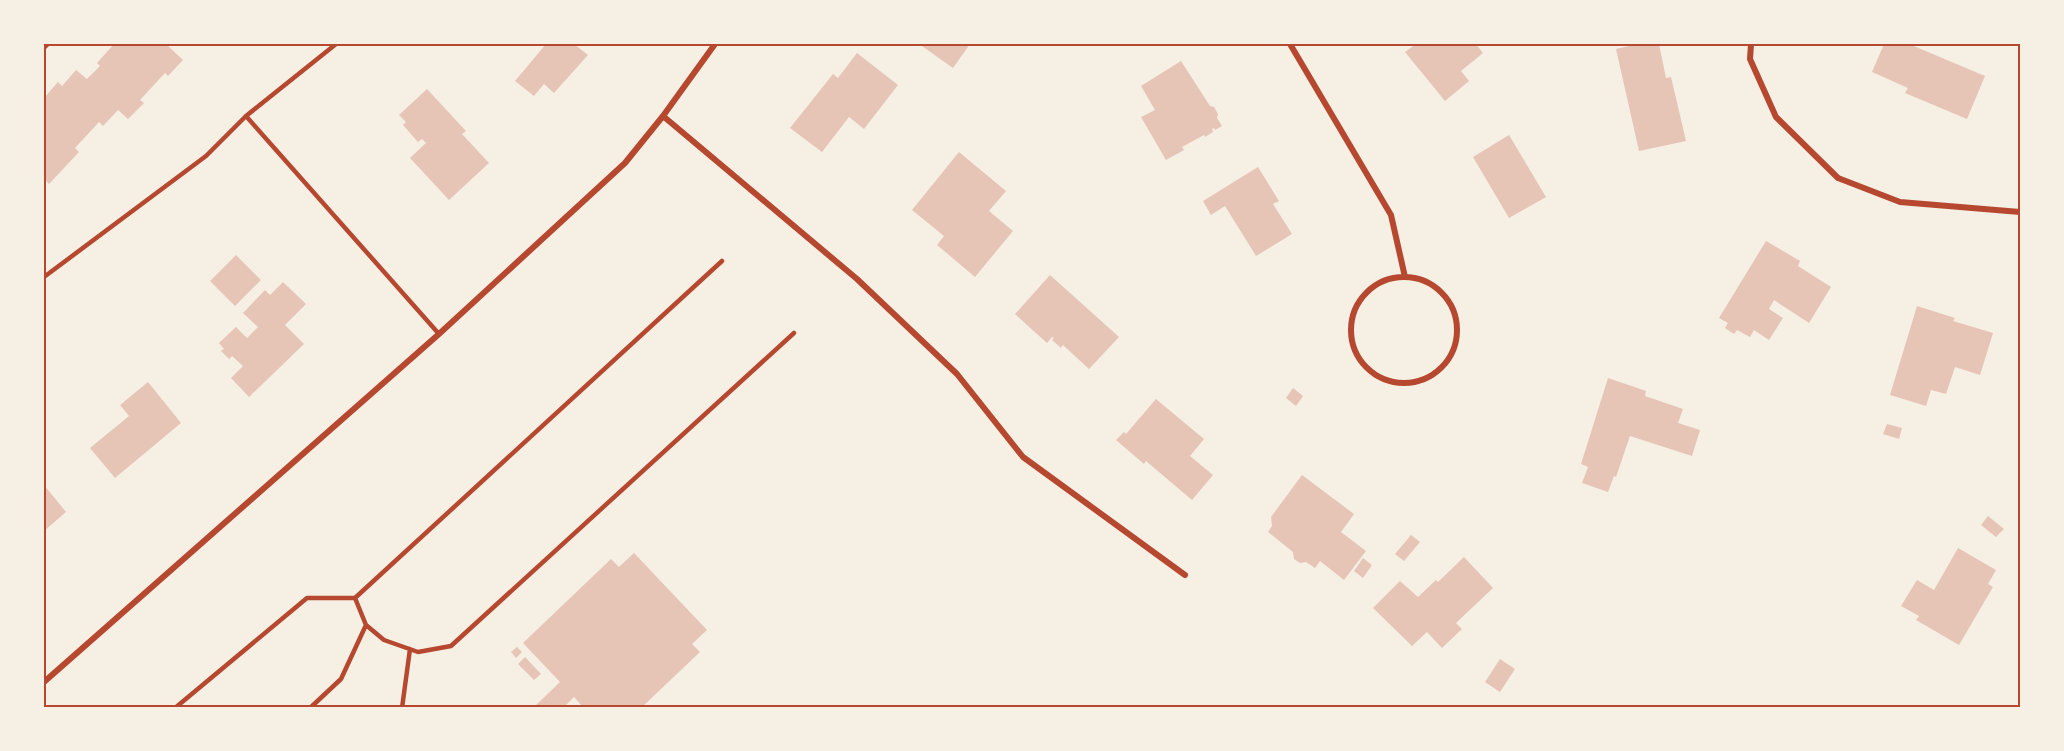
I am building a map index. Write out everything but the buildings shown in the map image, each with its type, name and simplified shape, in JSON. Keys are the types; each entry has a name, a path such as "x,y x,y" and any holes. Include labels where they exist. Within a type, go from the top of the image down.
{"street":[{"path":"44,682 439,334 626,163 715,44"},
{"path":"1290,44 1391,215 1405,277"},
{"path":"1751,44 1750,58 1776,117 1839,178 1900,201 2020,212"},
{"path":"663,116 866,287 957,374 1023,457 1185,574"},
{"path":"1405,277 1425,281 1442,293 1453,310 1457,331 1453,350 1441,368 1424,379 1404,383 1383,378 1366,367 1355,350 1352,330 1356,309 1368,292 1385,281 1405,277"}],"lane":[{"path":"44,277 206,156 246,116 336,44"},
{"path":"246,116 439,334"},
{"path":"175,708 307,598 355,598 722,261"},
{"path":"355,598 366,625 384,640 418,652 451,646 794,333"},
{"path":"310,708 341,679 366,625"},
{"path":"402,708 410,649"}],"path":[{"path":"44,48 48,44"}]}
